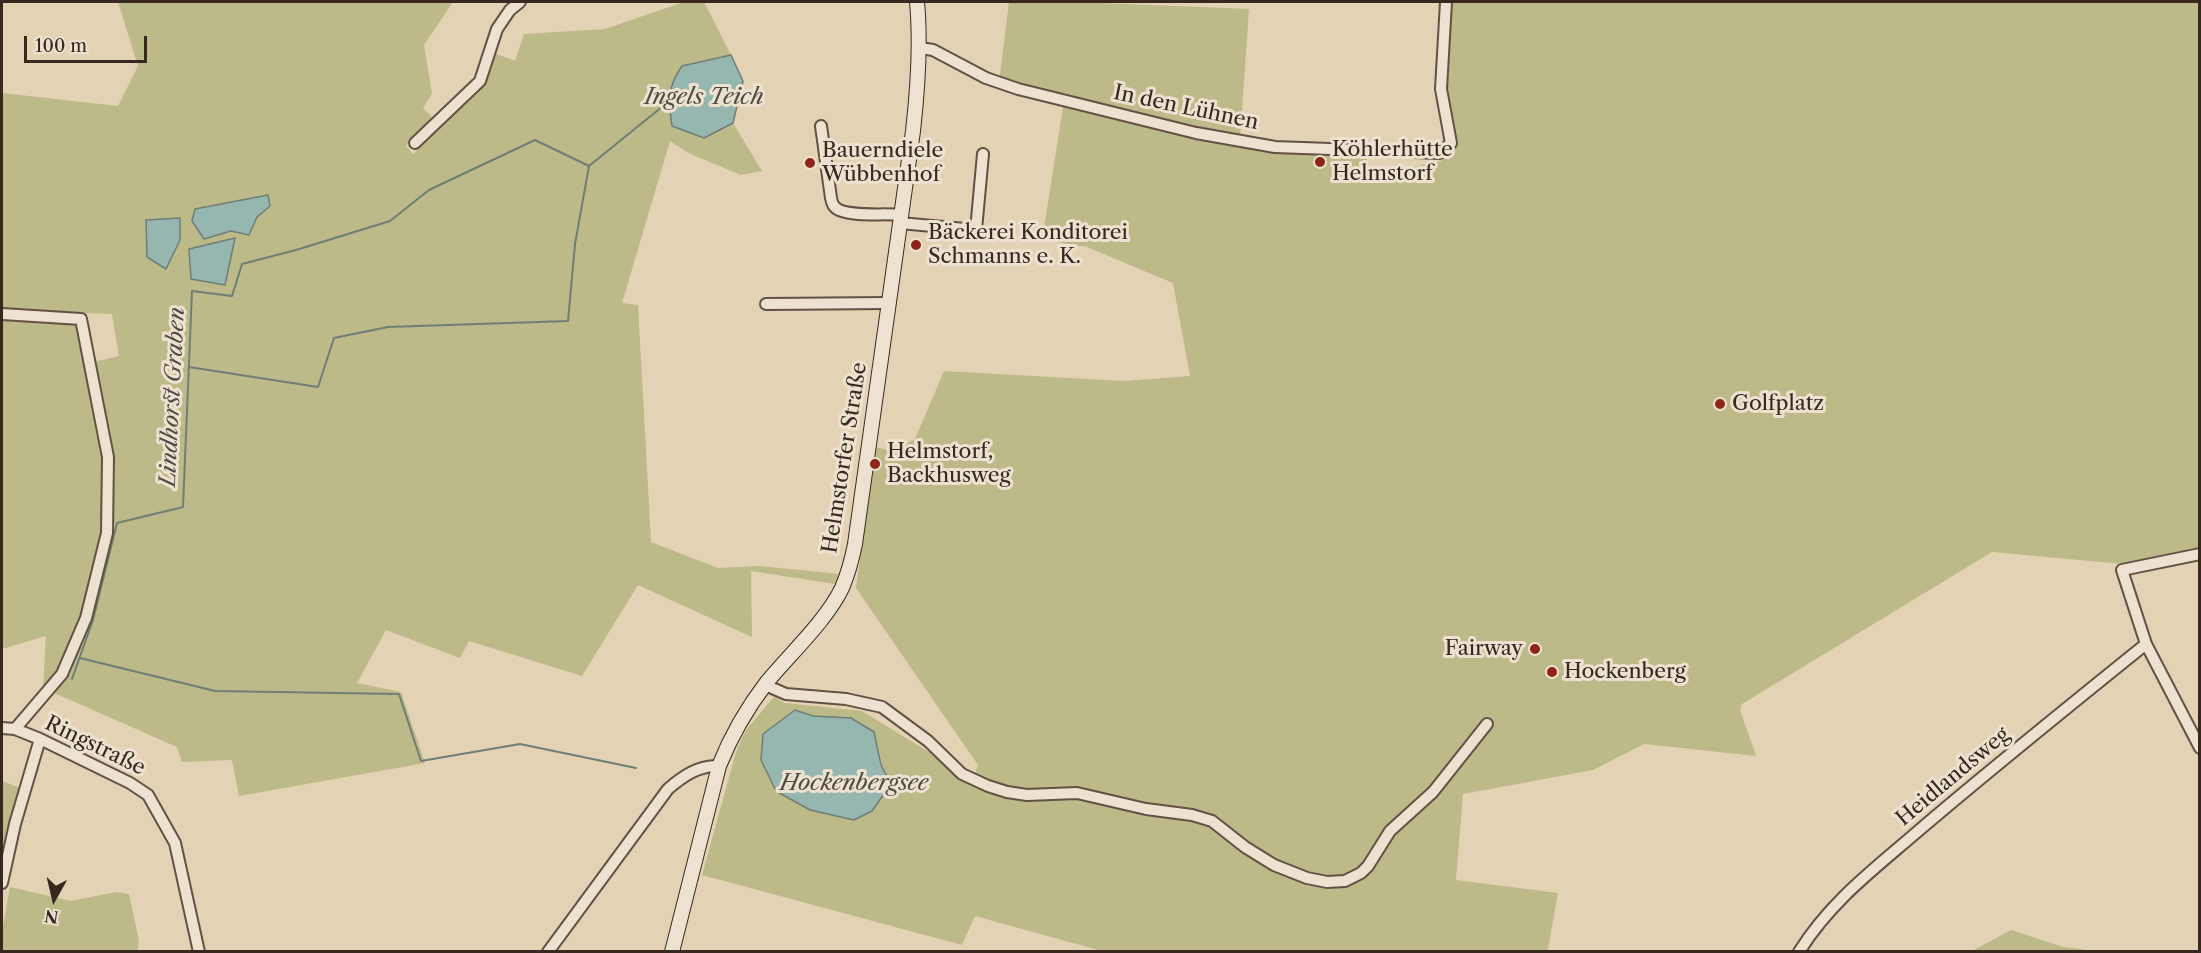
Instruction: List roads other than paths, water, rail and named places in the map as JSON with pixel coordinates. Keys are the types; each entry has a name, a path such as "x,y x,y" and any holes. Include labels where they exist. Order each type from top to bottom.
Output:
{"main road":[{"name":"Helmstorfer Straße","path":"672,951 719,766 741,718 765,685 829,609 841,590 849,569 855,544 913,130 920,48 917,2"}],"street":[{"path":"415,143 480,81 497,29 510,10 520,2"},
{"name":"In den Lühnen","path":"920,48 933,50 987,78 1018,89 1196,133 1275,147 1440,153 1451,143 1441,89 1446,2"},
{"path":"822,126 831,198 838,209 852,212 976,230 983,154"},
{"path":"766,304 889,303"},
{"path":"2,314 81,319 108,457 107,533 86,618 62,674 15,729"},
{"path":"2199,554 2122,570 2146,644 2199,748"},
{"name":"Heidlandsweg","path":"1799,951 1837,902 1974,783 2146,644"},
{"path":"765,685 786,694 846,699 882,707 928,741 962,774 988,786 1027,795 1077,793 1146,809 1192,814 1212,821 1245,847 1274,865 1307,878 1327,882 1345,881 1361,873 1368,866 1389,831 1433,792 1487,724"},
{"name":"Ringstraße","path":"2,728 15,729 40,739 130,783 148,795 175,843 199,951"},
{"path":"2,883 15,824 40,739"},
{"path":"548,951 668,789 684,775 700,769 719,766"}],"water":[{"name":"Ingels Teich","path":"731,55 743,81 733,123 704,138 672,126 671,88 682,66"},
{"path":"268,195 270,206 257,217 249,235 231,231 204,239 192,221 195,209"},
{"path":"180,218 180,240 166,269 147,257 146,220"},
{"path":"235,238 225,285 191,279 189,249"},
{"name":"Hockenbergsee","path":"795,710 813,716 851,718 874,732 881,765 891,784 872,811 854,820 810,810 776,791 761,760 763,734"}],"waterway":[{"name":"Lindhorst Graben","path":"72,679 93,620 117,523 183,507 192,291 232,296 242,264 390,221 429,190 535,140 589,166 668,102"},
{"path":"189,367 318,387 334,338 388,327 568,321 575,244 589,166"},
{"path":"80,658 215,691 399,694 421,761 520,744 636,768"}],"place":[{"name":"Köhlerhütte Helmstorf","path":"1320,162"},
{"name":"Bauerndiele Wübbenhof","path":"810,163"},
{"name":"Bäckerei Konditorei Schmanns e. K.","path":"916,245"},
{"name":"Golfplatz","path":"1720,404"},
{"name":"Helmstorf, Backhusweg","path":"875,464"},
{"name":"Fairway","path":"1535,649"},
{"name":"Hockenberg","path":"1552,672"}]}
